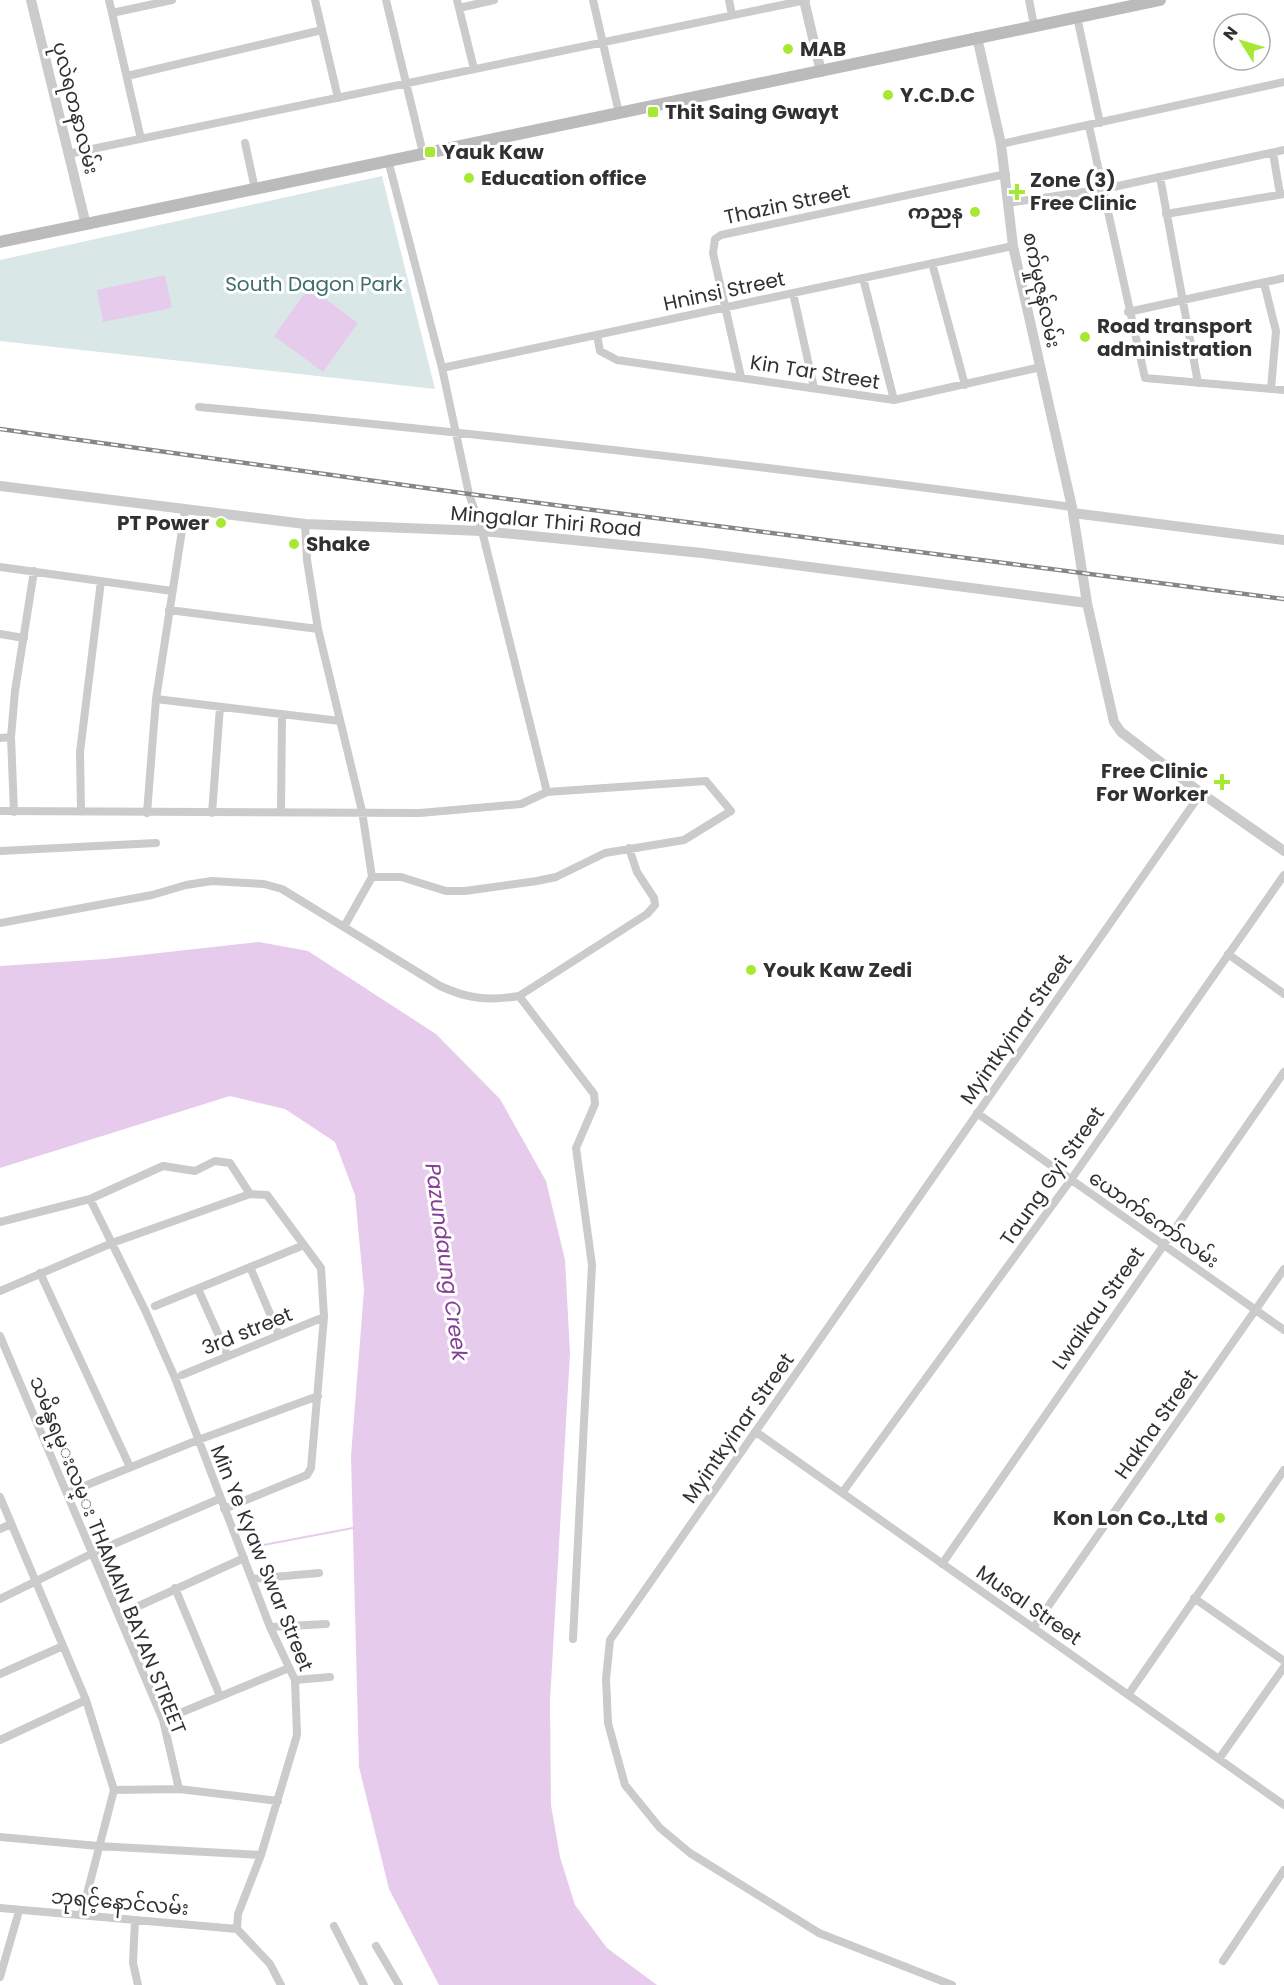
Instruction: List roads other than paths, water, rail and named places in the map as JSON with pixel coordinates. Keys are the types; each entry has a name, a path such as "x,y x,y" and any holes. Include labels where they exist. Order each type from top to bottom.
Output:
{"main road":[{"path":"0,242 1160,0"}],"street":[{"name":"ပုလဲရတနာလမ်း","path":"31,0 86,225"},
{"path":"109,0 141,139"},
{"path":"112,13 172,0"},
{"path":"315,0 338,98"},
{"path":"386,0 423,153"},
{"path":"474,69 458,4 494,0"},
{"path":"593,0 619,113"},
{"path":"729,0 732,15"},
{"path":"68,154 805,0 821,72"},
{"path":"1029,0 1034,25"},
{"path":"1077,17 1100,123"},
{"path":"127,76 322,30"},
{"name":"စက်မှုဇုန်လမ်း","path":"976,38 1006,174 1007,203 1013,246 1073,510 1087,603 1114,722 1121,732 1201,794 1284,851"},
{"path":"1000,144 1284,82"},
{"path":"1089,126 1144,378 1284,390"},
{"path":"244,143 255,189"},
{"path":"1007,203 1104,189 1284,150"},
{"path":"1166,214 1282,194 1273,153"},
{"path":"388,160 442,368 469,494 482,531 547,792"},
{"name":"Thazin Street","path":"741,377 713,253 715,239 721,235 1006,174"},
{"path":"1160,177 1198,382"},
{"name":"Hninsi Street","path":"442,368 1013,246"},
{"path":"932,263 965,385"},
{"path":"863,278 894,400"},
{"path":"1128,312 1284,278"},
{"path":"1264,283 1276,331 1271,389"},
{"path":"793,293 814,388"},
{"name":"Kin Tar Street","path":"597,335 600,351 617,360 894,400 1041,367"},
{"path":"199,407 457,431 757,465 1284,540"},
{"name":"Mingalar Thiri Road","path":"0,486 185,511 305,524 482,531 702,553 1087,603"},
{"path":"147,813 156,699 185,511"},
{"path":"305,524 318,630 362,811 372,877 345,925"},
{"path":"0,567 172,591"},
{"path":"14,812 11,737 15,691 34,571"},
{"path":"81,812 80,752 101,581"},
{"path":"169,610 318,630"},
{"path":"0,634 24,638"},
{"path":"156,699 340,721"},
{"path":"212,813 220,707"},
{"path":"281,812 282,714"},
{"path":"0,738 11,737"},
{"path":"0,811 420,813 521,804 547,792 706,781 731,811 684,840 605,853 556,876 465,891 446,891 401,877 372,877"},
{"name":"Myintkyinar Street","path":"952,1985 819,1933 683,1847 660,1828 625,1785 608,1723 606,1679 609,1640 1201,794"},
{"path":"0,851 156,843"},
{"path":"0,923 152,896 186,885 212,881 264,884 282,889 345,925 440,986 461,996 480,1000 519,996 647,914 655,905 654,897 637,872 629,848"},
{"name":"Taung Gyi Street","path":"842,1493 1070,1181 1284,875"},
{"path":"1228,954 1284,994"},
{"path":"519,996 594,1094 595,1104 576,1148 592,1265 573,1639"},
{"name":"Lwaikau Street","path":"942,1564 1162,1244 1284,1072"},
{"name":"ယောက်ကော်လမ်း","path":"977,1113 1070,1181 1284,1330"},
{"path":"0,1222 90,1199 164,1166 195,1171 215,1161 233,1165 250,1194"},
{"path":"0,1291 112,1243 250,1194 267,1196 321,1268 324,1317 309,1472 224,1509"},
{"name":"Min Ye Kyaw Swar Street","path":"90,1199 145,1310 270,1627 295,1680 297,1735 261,1855 238,1914 237,1929"},
{"path":"155,1306 304,1245"},
{"path":"250,1268 279,1335"},
{"name":"Hakha Street","path":"1033,1628 1284,1269"},
{"path":"40,1273 130,1467"},
{"path":"198,1289 228,1356"},
{"name":"3rd street","path":"182,1375 324,1317"},
{"name":"သမိန္ဗရမ္းလမ္း THAMAIN BAYAN STREET","path":"0,1336 163,1720 180,1789"},
{"path":"67,1492 318,1396"},
{"name":"Musal Street","path":"756,1432 1284,1805"},
{"path":"1128,1695 1284,1470"},
{"path":"0,1497 86,1701 114,1790 82,1914"},
{"path":"0,1599 93,1553 219,1499"},
{"path":"0,1529 11,1524"},
{"path":"118,1615 243,1558"},
{"path":"252,1579 319,1573"},
{"path":"175,1588 219,1696"},
{"path":"1194,1598 1284,1661"},
{"path":"270,1627 326,1624"},
{"path":"0,1674 63,1646"},
{"path":"1219,1759 1284,1667"},
{"path":"163,1720 289,1668"},
{"path":"295,1680 330,1677"},
{"path":"0,1740 86,1701"},
{"path":"114,1790 180,1789 278,1801"},
{"path":"0,1837 98,1846 261,1855"},
{"path":"1222,1961 1284,1870"},
{"name":"ဘုရင့်နောင်လမ်း","path":"0,1908 237,1929"},
{"path":"0,1977 19,1911"},
{"path":"135,1920 133,1963 138,1985"},
{"path":"334,1926 364,1985"},
{"path":"237,1929 270,1964 281,1985"},
{"path":"376,1946 399,1985"}],"water":[{"path":"165,275 172,308 103,322 97,290"},
{"path":"309,287 358,323 323,372 274,336"},
{"name":"Pazundaung Creek","path":"259,942 308,951 436,1034 500,1099 546,1181 565,1260 570,1353 550,1701 551,1805 560,1857 575,1905 607,1948 657,1985 439,1985 389,1889 359,1767 351,1456 364,1290 355,1195 335,1142 285,1109 230,1096 0,1168 0,966 105,959"}],"waterway":[{"path":"258,1546 353,1528"}],"railway":[{"path":"0,429 469,494 1284,599"}],"place":[{"name":"MAB","path":"788,49"},
{"name":"Y.C.D.C","path":"888,95"},
{"name":"Thit Saing Gwayt","path":"653,112"},
{"name":"Yauk Kaw","path":"430,152"},
{"name":"Education office","path":"469,178"},
{"name":"Zone (3) Free Clinic","path":"1017,192"},
{"name":"ကညန","path":"975,212"},
{"name":"Road transport administration","path":"1085,337"},
{"name":"PT Power","path":"221,523"},
{"name":"Shake","path":"294,544"},
{"name":"Free Clinic For Worker","path":"1222,782"},
{"name":"Youk Kaw Zedi","path":"751,970"},
{"name":"Kon Lon Co.,Ltd","path":"1220,1518"}],"park label":[{"name":"South Dagon Park","path":"314,284"}]}
